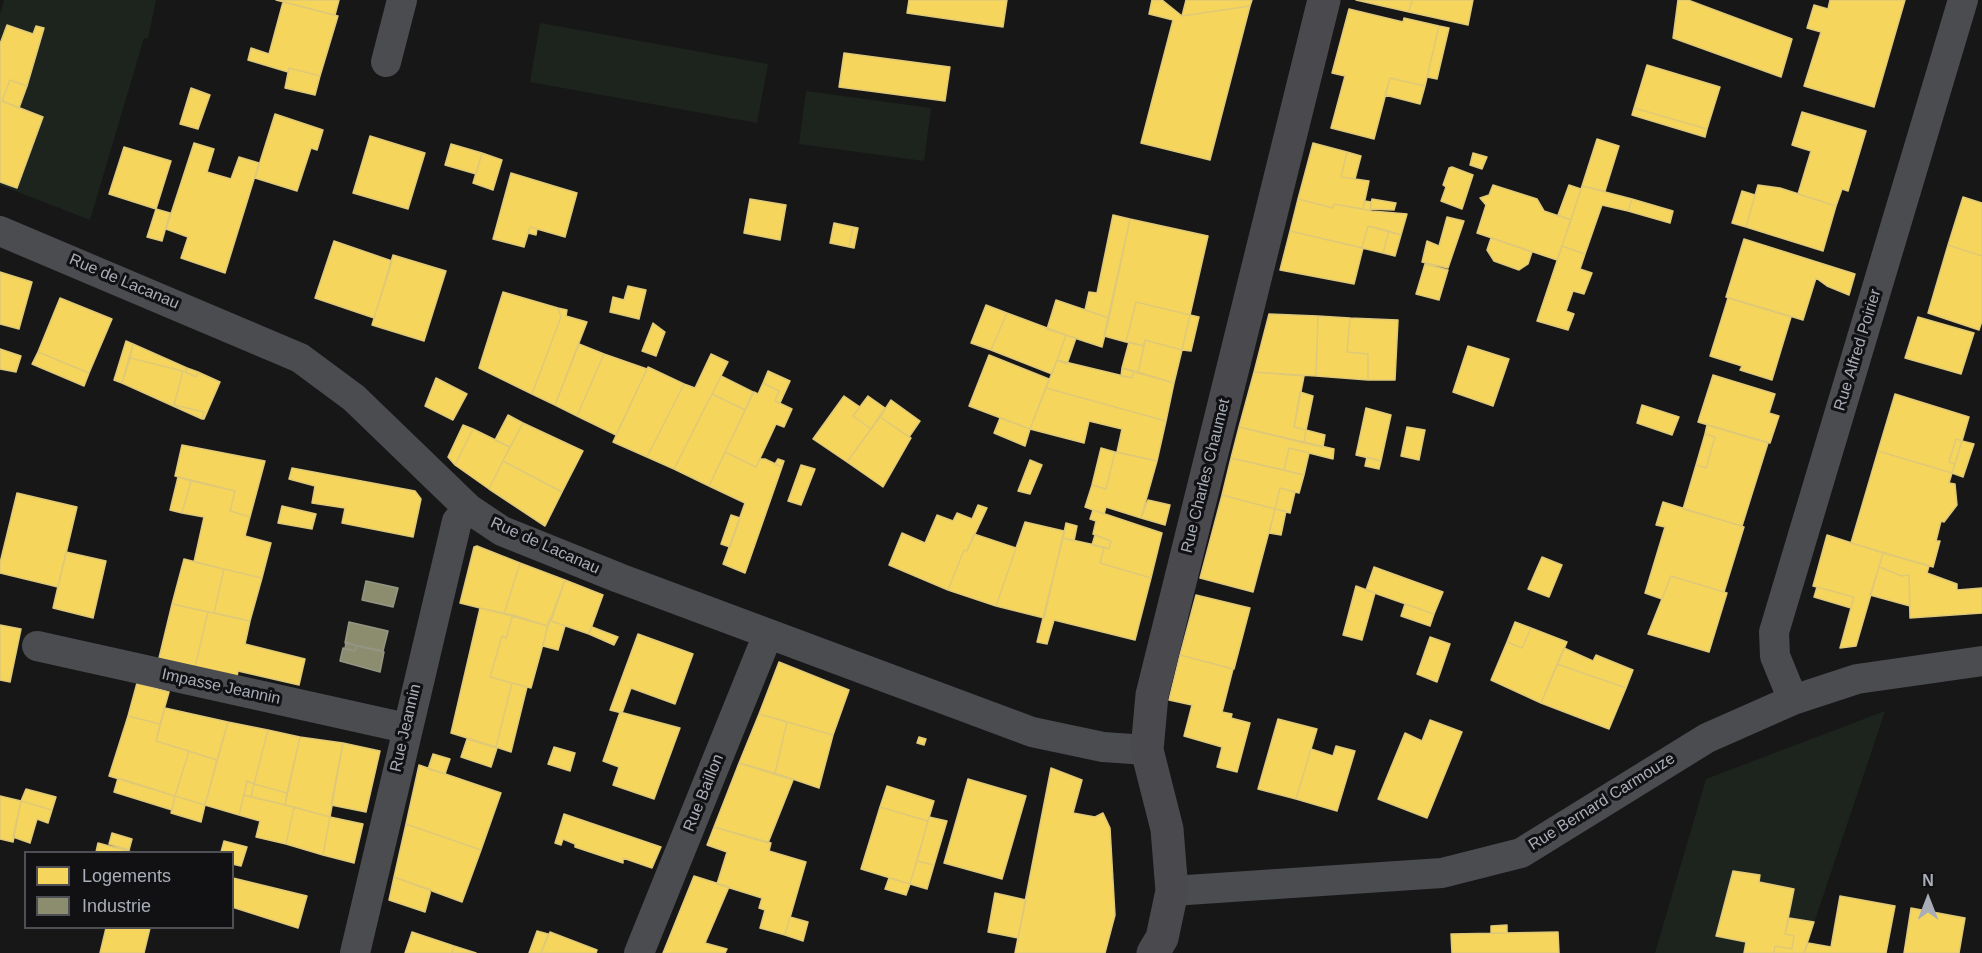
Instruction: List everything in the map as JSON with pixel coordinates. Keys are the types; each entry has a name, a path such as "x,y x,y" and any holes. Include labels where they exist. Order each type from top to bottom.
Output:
{"street":[{"path":"386,62 402,0"},
{"name":"Rue Charles Chaumet","path":"1153,953 1162,938 1172,891 1167,829 1147,750 1152,695 1324,0"},
{"name":"Rue Alfred Poirier","path":"1792,700 1775,656 1774,632 1963,0"},
{"name":"Rue de Lacanau","path":"0,231 300,358 354,398 470,509 502,531 619,578 1032,732 1103,747 1147,750"},
{"name":"Rue Jeannin","path":"354,953 457,521 470,509"},
{"name":"Rue Baillon","path":"639,953 768,634"},
{"name":"Impasse Jeannin","path":"37,646 406,728"},
{"name":"Rue Bernard Carmouze","path":"1172,891 1442,873 1521,853 1707,738 1792,700 1857,679 1982,661"}],"shaded area":[{"path":"4,0 156,0 148,39 144,38 90,220 0,185 0,15"},
{"path":"540,23 768,64 757,123 530,82"},
{"path":"806,91 931,108 924,161 799,144"},
{"path":"1885,711 1804,953 1655,953 1706,779"}],"building: Logements":[{"path":"276,0 339,0 335,15"},
{"path":"909,0 1007,0 1003,27 907,13"},
{"path":"1152,0 1162,0 1182,16 1250,6 1210,160 1141,143 1173,20 1149,14"},
{"path":"1186,0 1252,0 1250,6 1182,16"},
{"path":"1356,0 1412,0 1409,12"},
{"path":"1412,0 1473,0 1468,25 1409,12"},
{"path":"1678,0 1688,0 1792,39 1781,77 1673,38"},
{"path":"1830,0 1905,0 1874,107 1804,86 1821,32 1807,28 1814,5 1828,9"},
{"path":"283,2 338,16 320,76 289,68 288,72 248,60 251,48 269,54"},
{"path":"1349,9 1403,22 1404,18 1439,26 1425,86 1390,78 1374,139 1331,128 1345,76 1332,73"},
{"path":"7,25 33,34 36,26 44,28 27,86 10,80 2,101 43,117 17,188 0,182 0,44"},
{"path":"1439,26 1449,28 1437,79 1427,77"},
{"path":"844,53 950,67 945,101 839,87"},
{"path":"1647,65 1720,87 1707,129 1634,108"},
{"path":"289,68 320,76 315,95 285,88"},
{"path":"1390,78 1425,86 1420,104 1385,95"},
{"path":"10,80 27,86 19,108 2,101"},
{"path":"191,88 210,95 198,129 180,124"},
{"path":"1634,108 1707,129 1705,137 1632,115"},
{"path":"1802,112 1866,131 1848,191 1842,189 1836,206 1798,194 1811,151 1792,145"},
{"path":"275,114 323,130 317,150 311,148 297,191 255,178"},
{"path":"370,136 425,153 408,209 353,193"},
{"path":"1597,139 1619,146 1605,191 1582,186"},
{"path":"194,143 214,149 207,172 231,179 239,157 259,163 225,273 181,258 188,237 166,229"},
{"path":"1313,143 1347,152 1341,177 1369,181 1363,209 1334,204 1333,208 1298,199"},
{"path":"451,144 482,153 476,174 445,165"},
{"path":"124,147 171,161 156,209 109,194"},
{"path":"1347,152 1361,156 1355,179 1341,177"},
{"path":"482,153 502,160 493,190 473,183"},
{"path":"1473,153 1487,157 1482,169 1470,165"},
{"path":"1449,168 1473,175 1462,209 1441,201 1446,187 1443,185"},
{"path":"511,173 577,193 565,237 530,227 524,247 493,239"},
{"path":"1493,185 1537,199 1544,211 1571,220 1557,260 1477,233 1486,205 1480,198 1489,195"},
{"path":"1569,185 1581,189 1571,220 1558,215"},
{"path":"1758,185 1780,188 1836,206 1823,251 1746,227"},
{"path":"1582,186 1632,199 1628,211 1602,205 1585,254 1562,246"},
{"path":"1742,191 1755,195 1746,227 1732,223"},
{"path":"1963,197 1982,203 1982,256 1948,245"},
{"path":"750,199 786,205 780,240 744,233"},
{"path":"1298,199 1333,208 1334,204 1407,214 1401,235 1368,226 1362,248 1290,231"},
{"path":"1372,199 1396,203 1394,210 1370,209"},
{"path":"1632,199 1673,211 1670,223 1628,211"},
{"path":"1365,201 1371,202 1370,211 1363,209"},
{"path":"156,209 170,213 162,241 147,237"},
{"path":"1113,215 1130,219 1109,318 1085,310 1089,292 1097,293"},
{"path":"1447,217 1464,221 1448,268 1422,262 1427,241 1439,246"},
{"path":"1130,219 1208,236 1190,315 1136,302 1126,342 1104,336"},
{"path":"834,223 853,227 849,247 830,243"},
{"path":"1368,226 1389,231 1383,253 1362,248"},
{"path":"530,227 537,229 536,235 528,233"},
{"path":"853,227 858,228 854,248 849,247"},
{"path":"1290,231 1363,248 1354,284 1280,270"},
{"path":"1389,231 1401,235 1395,256 1383,253"},
{"path":"1491,238 1532,252 1528,264 1519,270 1494,261 1487,250"},
{"path":"1744,239 1855,274 1849,295 1827,286 1816,278 1803,320 1726,297"},
{"path":"334,241 392,261 374,318 315,298"},
{"path":"1948,245 1982,256 1982,321 1979,330 1928,313"},
{"path":"1562,246 1585,254 1580,269 1592,273 1584,294 1573,291 1566,311 1574,314 1568,330 1537,321"},
{"path":"393,255 446,271 424,341 372,325"},
{"path":"1425,264 1448,270 1439,300 1416,294"},
{"path":"0,272 32,282 19,329 0,324"},
{"path":"628,286 646,290 639,319 610,312 613,297 624,300"},
{"path":"503,292 558,308 561,317 532,394 479,368"},
{"path":"60,298 112,319 89,373 38,352"},
{"path":"1728,298 1791,317 1772,380 1740,370 1742,366 1710,356"},
{"path":"1056,300 1109,318 1102,347 1047,329"},
{"path":"1136,302 1190,315 1182,350 1145,340 1144,346 1126,342"},
{"path":"986,305 1007,313 991,350 971,343"},
{"path":"558,308 567,310 566,316 587,322 555,405 532,394 561,317"},
{"path":"1007,313 1066,335 1052,374 991,350"},
{"path":"1269,314 1318,316 1316,376 1254,372"},
{"path":"1190,315 1199,317 1191,351 1182,350"},
{"path":"1318,316 1350,318 1347,352 1368,354 1368,380 1316,376"},
{"path":"1918,317 1974,333 1961,374 1905,358"},
{"path":"1350,318 1398,320 1395,380 1368,380 1368,354 1347,352"},
{"path":"653,323 665,332 656,356 642,351"},
{"path":"1066,335 1076,338 1067,364 1057,360"},
{"path":"1145,340 1182,350 1174,383 1138,373"},
{"path":"126,341 133,344 122,383 114,380"},
{"path":"1129,342 1144,346 1138,373 1122,368"},
{"path":"133,344 187,368 185,372 196,377 198,372 220,382 204,419 202,419 204,412 174,405 183,371 130,358"},
{"path":"579,344 604,354 577,416 555,405"},
{"path":"1468,346 1509,359 1493,406 1453,392"},
{"path":"0,349 21,356 16,372 0,369"},
{"path":"38,352 89,373 84,386 32,364"},
{"path":"604,354 647,369 616,435 577,416"},
{"path":"711,354 728,362 674,469 647,457 684,384 695,388"},
{"path":"989,355 1049,379 1030,429 969,406"},
{"path":"130,358 183,371 174,405 204,412 202,419 122,383"},
{"path":"1057,360 1132,378 1134,371 1174,383 1166,421 1046,388"},
{"path":"648,367 684,384 647,457 613,442"},
{"path":"187,368 198,372 196,377 185,372"},
{"path":"1122,368 1134,371 1132,378 1121,376"},
{"path":"768,371 790,381 780,403 775,401 779,391 763,383"},
{"path":"1254,372 1304,376 1294,427 1306,430 1304,443 1239,427"},
{"path":"1713,375 1775,394 1769,413 1779,416 1770,443 1698,422"},
{"path":"721,376 753,392 745,410 712,394"},
{"path":"436,378 467,394 453,420 425,406"},
{"path":"763,383 779,391 775,401 792,409 784,427 776,424 756,467 725,452 754,392 758,394"},
{"path":"1046,388 1166,421 1157,461 1117,452 1122,429 1089,421 1084,443 1030,429"},
{"path":"1300,392 1313,396 1306,430 1294,427"},
{"path":"712,394 745,410 709,486 674,469"},
{"path":"1895,394 1969,417 1962,441 1956,439 1949,462 1955,464 1952,473 1878,451"},
{"path":"844,396 860,407 853,416 871,429 847,462 813,439"},
{"path":"868,396 885,408 871,429 853,416"},
{"path":"891,400 920,421 909,437 880,417"},
{"path":"1642,405 1679,417 1672,435 1637,423"},
{"path":"1366,408 1391,415 1381,461 1356,455"},
{"path":"508,415 523,423 510,447 495,440"},
{"path":"880,417 911,438 883,487 847,462"},
{"path":"1000,418 1030,429 1025,446 994,433"},
{"path":"523,423 583,451 562,492 503,461"},
{"path":"463,425 473,429 455,465 448,457"},
{"path":"1707,425 1768,443 1742,526 1683,509 1696,465 1706,468 1715,437 1705,434"},
{"path":"1239,427 1334,449 1333,459 1289,448 1284,470 1231,458"},
{"path":"1407,427 1425,430 1419,460 1401,456"},
{"path":"473,429 510,447 489,489 455,465"},
{"path":"1306,430 1325,435 1323,447 1304,443"},
{"path":"1705,434 1715,437 1706,468 1696,465"},
{"path":"1956,439 1962,441 1955,464 1949,462"},
{"path":"1962,441 1974,444 1963,477 1952,473"},
{"path":"182,445 265,461 250,517 230,511 235,491 175,476"},
{"path":"1101,448 1115,452 1106,489 1092,485"},
{"path":"1289,448 1309,453 1304,475 1284,470"},
{"path":"1878,451 1952,473 1949,483 1955,484 1957,505 1944,522 1941,521 1936,541 1940,541 1933,567 1851,543"},
{"path":"725,452 756,467 760,459 765,459 782,467 745,573 723,564 745,503 709,486"},
{"path":"1115,452 1157,461 1141,518 1106,507 1104,514 1085,507 1092,485 1106,489"},
{"path":"1367,457 1381,461 1379,469 1365,466"},
{"path":"1231,458 1304,475 1299,493 1280,488 1275,509 1222,495"},
{"path":"778,459 784,461 782,467 775,464"},
{"path":"1030,460 1042,465 1030,494 1018,491"},
{"path":"503,461 562,492 545,526 489,489"},
{"path":"801,465 815,469 801,505 788,501"},
{"path":"292,468 415,491 421,499 413,537 342,523 345,508 312,503 315,486 289,479"},
{"path":"178,477 191,481 182,513 170,510"},
{"path":"191,481 235,491 230,511 250,517 245,536 271,543 262,578 194,562 204,517 182,513"},
{"path":"1280,488 1295,492 1290,513 1275,509"},
{"path":"17,493 77,507 58,587 0,573 0,563"},
{"path":"1222,495 1275,509 1253,592 1200,578"},
{"path":"1148,500 1170,505 1165,525 1141,518"},
{"path":"1663,502 1744,527 1724,592 1671,576 1662,599 1645,593 1665,527 1656,525"},
{"path":"978,505 987,508 967,551 964,550 948,590 889,565 902,533 925,543 937,515 953,521 957,513 972,519"},
{"path":"282,506 316,514 312,529 278,523"},
{"path":"1275,509 1286,511 1281,535 1269,533"},
{"path":"1093,510 1162,533 1151,578 1100,563 1104,547 1109,549 1111,541 1093,534 1096,521 1090,519"},
{"path":"731,515 740,518 730,547 721,544"},
{"path":"1025,522 1064,531 1044,618 996,606"},
{"path":"1066,523 1077,526 1074,541 1063,538"},
{"path":"974,534 1016,548 996,606 948,590 964,550 967,551"},
{"path":"1095,535 1111,541 1109,549 1092,545"},
{"path":"1827,535 1883,553 1856,646 1840,648 1854,597 1813,586"},
{"path":"1063,538 1104,547 1100,563 1151,578 1135,640 1054,620 1047,644 1037,642"},
{"path":"477,546 520,563 504,614 460,603 474,547"},
{"path":"66,552 106,561 93,618 53,608"},
{"path":"1883,553 1929,566 1927,573 1957,584 1957,590 1982,588 1982,613 1910,618 1909,575 1902,576 1879,567"},
{"path":"1542,557 1562,565 1549,597 1528,589"},
{"path":"184,559 224,569 214,613 172,604"},
{"path":"520,563 565,580 548,626 504,614"},
{"path":"1374,567 1443,592 1434,614 1366,590"},
{"path":"1879,567 1902,576 1909,575 1910,606 1870,595"},
{"path":"224,569 262,578 250,621 214,613"},
{"path":"1671,576 1727,593 1709,652 1648,634"},
{"path":"565,580 603,595 589,634 551,621"},
{"path":"1356,586 1375,593 1362,640 1343,635"},
{"path":"1817,587 1854,597 1851,608 1814,597"},
{"path":"1196,595 1250,608 1234,669 1180,655"},
{"path":"172,604 208,612 195,667 159,658"},
{"path":"1405,604 1434,614 1430,626 1401,616"},
{"path":"480,608 513,615 506,638 502,636 490,677 512,683 496,747 451,733"},
{"path":"208,612 250,621 245,644 305,659 299,685 238,671 237,677 195,667"},
{"path":"513,615 548,626 531,688 490,677 502,636 506,638"},
{"path":"549,620 565,626 558,650 543,646"},
{"path":"1515,622 1531,628 1522,648 1507,642"},
{"path":"0,625 21,629 10,682 0,680"},
{"path":"592,627 618,637 614,645 589,634"},
{"path":"1531,628 1567,642 1541,703 1491,680 1507,642 1522,648"},
{"path":"638,634 693,654 675,704 631,688 622,713 610,710"},
{"path":"1430,637 1450,644 1437,682 1417,674"},
{"path":"1564,648 1593,661 1596,655 1633,670 1626,688 1557,664"},
{"path":"1180,655 1233,669 1222,712 1232,714 1231,718 1250,723 1237,772 1217,767 1222,747 1184,736 1192,705 1169,700"},
{"path":"779,662 849,690 833,735 759,714"},
{"path":"1557,664 1626,688 1609,729 1541,703"},
{"path":"137,683 169,692 160,724 128,716"},
{"path":"512,683 527,687 511,752 496,747"},
{"path":"165,708 228,722 217,760 156,741"},
{"path":"620,712 680,728 654,799 613,785 619,767 603,761"},
{"path":"759,714 787,722 775,773 739,763"},
{"path":"128,716 160,724 156,741 189,751 175,796 109,776"},
{"path":"1278,719 1317,729 1296,799 1258,789"},
{"path":"1430,720 1462,732 1427,818 1378,799 1405,733 1422,741"},
{"path":"228,722 268,730 254,784 247,781 239,815 205,805"},
{"path":"787,722 833,735 819,788 775,773"},
{"path":"268,730 300,737 287,793 254,784"},
{"path":"300,737 343,743 330,817 285,805"},
{"path":"919,737 926,739 924,745 917,743"},
{"path":"467,739 497,748 491,767 461,757"},
{"path":"343,743 380,751 366,812 331,805"},
{"path":"1336,746 1355,751 1337,811 1296,799 1311,749 1333,756"},
{"path":"554,747 575,753 570,771 548,764"},
{"path":"189,751 217,760 205,805 175,796"},
{"path":"433,754 450,759 445,774 428,769"},
{"path":"739,763 793,780 768,843 714,827"},
{"path":"419,765 501,793 481,850 406,824"},
{"path":"1051,768 1082,780 1073,813 1095,817 1103,813 1110,828 1115,915 1105,953 1015,953"},
{"path":"118,778 175,796 172,810 114,792"},
{"path":"968,779 1026,796 1002,879 944,863"},
{"path":"247,781 254,784 251,797 244,795"},
{"path":"254,784 287,793 285,805 251,797"},
{"path":"887,786 934,801 928,821 880,807"},
{"path":"26,789 56,797 52,810 21,801"},
{"path":"244,795 294,807 286,844 256,837 260,821 239,815"},
{"path":"0,796 21,801 13,842 0,839"},
{"path":"175,796 205,805 201,822 171,813"},
{"path":"21,801 52,810 48,823 37,819 30,843 13,837"},
{"path":"294,807 330,817 323,855 286,844"},
{"path":"880,807 928,821 910,884 861,869"},
{"path":"564,814 661,847 652,868 623,858 623,863 575,847 575,844 563,839 561,845 555,843"},
{"path":"330,817 363,824 354,863 323,855"},
{"path":"929,817 947,821 934,865 917,861"},
{"path":"406,824 481,850 462,902 394,877"},
{"path":"714,827 771,843 769,851 806,862 785,935 760,928 765,910 759,908 762,898 717,884 727,852 707,845"},
{"path":"112,833 132,839 129,850 109,844"},
{"path":"224,841 247,847 241,866 234,864 234,851 221,851"},
{"path":"98,843 128,851 96,851"},
{"path":"917,861 934,865 927,889 910,884"},
{"path":"1733,871 1760,875 1759,882 1794,889 1785,934 1794,936 1792,949 1775,946 1774,953 1744,953 1746,942 1716,936"},
{"path":"694,876 729,887 705,943 727,949 725,953 663,953"},
{"path":"394,877 431,890 425,912 389,900"},
{"path":"234,878 307,896 298,928 234,908"},
{"path":"889,878 910,884 906,895 885,889"},
{"path":"995,893 1026,900 1018,938 988,932"},
{"path":"1840,896 1895,906 1886,953 1804,953 1808,943 1831,947"},
{"path":"1911,908 1965,918 1959,953 1904,953"},
{"path":"790,917 808,922 803,941 785,935"},
{"path":"1789,918 1814,922 1804,953 1774,953 1775,946 1792,949 1794,936 1785,934"},
{"path":"1507,925 1507,933 1491,933 1491,926"},
{"path":"106,929 150,929 144,953 100,953"},
{"path":"537,931 548,934 541,953 529,953"},
{"path":"412,932 454,946 452,953 405,953"},
{"path":"550,932 597,950 596,953 541,953"},
{"path":"1558,932 1559,953 1452,953 1451,934"},
{"path":"454,946 476,953 452,953"}],"building: Industrie":[{"path":"366,581 398,588 393,607 362,600"},
{"path":"349,622 388,631 383,651 345,643"},
{"path":"346,642 357,646 355,651 345,649"},
{"path":"357,646 384,652 380,672 340,661 343,648 355,651"}]}
